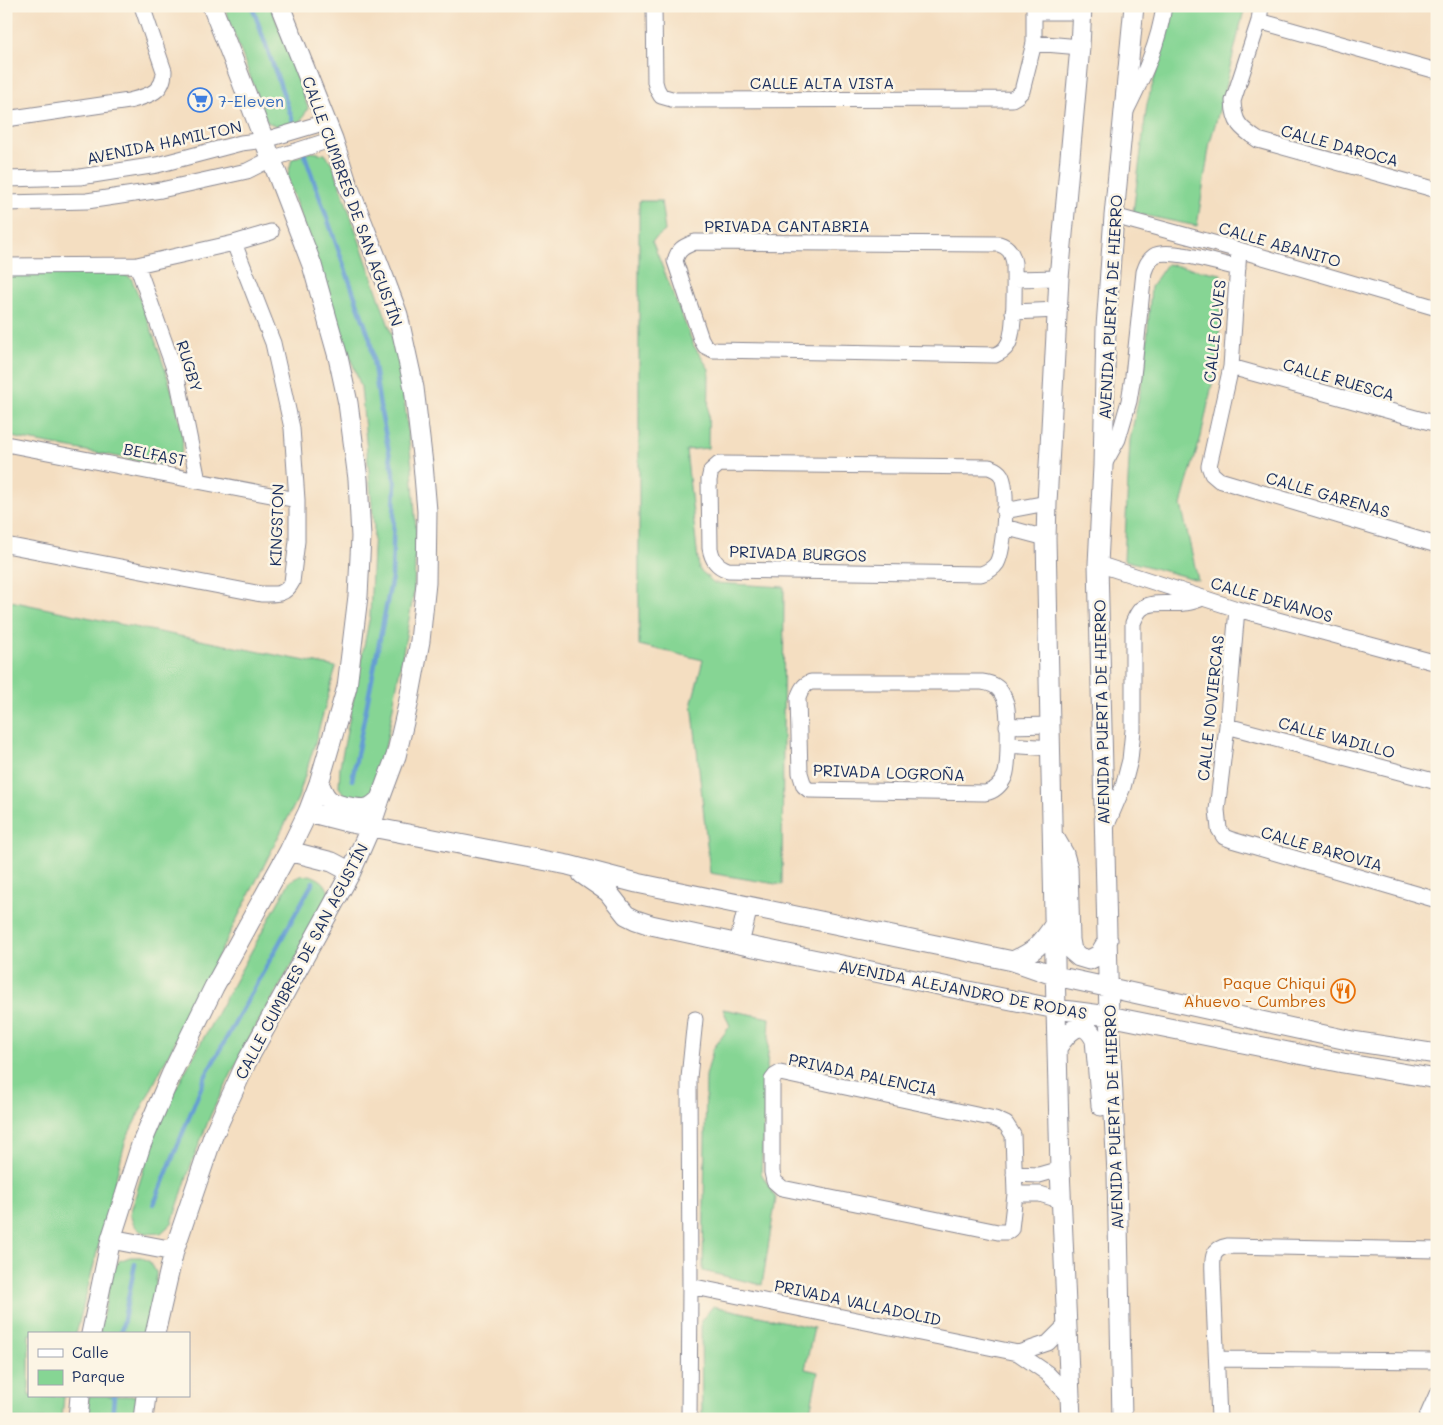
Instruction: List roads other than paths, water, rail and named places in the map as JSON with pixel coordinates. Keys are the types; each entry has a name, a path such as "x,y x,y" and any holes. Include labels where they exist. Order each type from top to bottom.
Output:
{"street":[{"path":"6,118 129,101 155,92 164,79 164,71 142,6"},
{"path":"91,1332 111,1239 141,1145 170,1075 214,987 289,851 308,812 319,782 347,687 358,596 361,537 358,479 348,403 335,348 312,265 212,6"},
{"name":"CALLE CUMBRES DE SAN AGUSTÍN","path":"155,1332 174,1251 213,1136 246,1063 351,872 396,756 420,641 426,583 427,511 424,464 414,388 398,315 347,183 333,139 280,6"},
{"name":"CALLE ALTA VISTA","path":"654,6 655,82 661,96 675,100 1012,99 1022,91 1034,43 1035,9 1082,9"},
{"name":"AVENIDA PUERTA DE HIERRO","path":"1122,1419 1115,1149 1103,833 1098,564 1103,466 1106,327 1114,216 1134,6"},
{"path":"1124,114 1150,61 1158,39 1164,6"},
{"path":"1071,1419 1060,1169 1046,538 1059,278 1082,9"},
{"path":"1260,14 1437,71"},
{"name":"CALLE DAROCA","path":"1260,14 1233,101 1234,113 1239,126 1258,140 1437,190"},
{"path":"1034,43 1080,47"},
{"name":"AVENIDA HAMILTON","path":"6,179 80,177 157,165 241,142 264,140 326,122"},
{"path":"6,203 87,201 161,190 247,171 271,159 333,139"},
{"name":"CALLE ABANITO","path":"1114,216 1239,250 1437,308"},
{"path":"6,266 137,265 234,243 271,232"},
{"name":"PRIVADA CANTABRIA","path":"695,242 999,244 1010,250 1013,256 1014,279 1011,338 1002,352 995,355 713,350 705,346 701,339 675,261 677,253 684,246 695,242"},
{"name":"KINGSTON","path":"6,545 252,592 278,594 284,592 289,586 292,582 297,541 292,428 273,343 234,243"},
{"name":"CALLE OLVES","path":"1212,474 1209,466 1232,367 1239,250"},
{"path":"1103,466 1118,439 1129,401 1144,272 1147,262 1158,253 1174,253 1238,268"},
{"name":"RUGBY","path":"137,265 177,377 198,480"},
{"path":"1014,279 1059,278"},
{"path":"1013,312 1058,310"},
{"name":"CALLE RUESCA","path":"1232,367 1437,424"},
{"name":"BELFAST","path":"6,444 296,500"},
{"name":"PRIVADA BURGOS","path":"720,464 989,466 996,469 1004,483 1004,511 1004,527 996,564 988,572 981,574 728,570 716,564 711,556 709,480 711,471 720,464"},
{"name":"CALLE GARENAS","path":"1212,474 1219,480 1437,545"},
{"path":"1004,511 1047,503"},
{"path":"1004,527 1046,538"},
{"name":"CALLE DEVANOS","path":"1098,564 1237,609 1437,663"},
{"path":"1103,833 1123,787 1130,760 1133,730 1133,623 1142,609 1148,606 1166,603 1183,604 1203,598"},
{"name":"CALLE NOVIERCAS","path":"1217,810 1228,726 1237,609"},
{"name":"PRIVADA LOGROÑA","path":"811,682 990,683 1001,691 1006,702 1007,726 1006,774 999,786 985,793 809,790 804,786 800,772 798,698 804,685 811,682"},
{"path":"1007,726 1050,726"},
{"name":"CALLE VADILLO","path":"1228,726 1437,782"},
{"path":"1008,745 1051,748"},
{"path":"319,782 324,794 329,800 336,803 367,808 374,805 380,799"},
{"name":"CALLE BAROVIA","path":"1217,810 1219,829 1224,837 1437,900"},
{"name":"AVENIDA ALEJANDRO DE RODAS","path":"308,812 568,865 637,883 1013,961 1056,976 1352,1041 1437,1054"},
{"path":"1053,834 1064,854 1068,868 1072,951 1078,958 1089,960 1099,955 1108,940"},
{"path":"289,851 332,862 351,872"},
{"name":"AVENIDA ALEJANDRO DE RODAS","path":"568,865 591,878 608,892 626,915 636,920 739,944 1056,1009 1109,1016 1343,1063 1437,1079"},
{"path":"620,907 624,892 629,886 637,883"},
{"path":"739,944 748,906"},
{"path":"1013,961 1030,953 1044,941 1054,925"},
{"path":"688,1419 690,1286 689,1078 695,1019"},
{"path":"1057,1048 1071,1030 1079,1027 1091,1033 1095,1040 1102,1115 1115,1149"},
{"name":"PRIVADA PALENCIA","path":"780,1073 1001,1121 1010,1128 1013,1135 1014,1174 1015,1194 1011,1229 1004,1233 782,1188 774,1182 772,1172 773,1078 780,1073"},
{"path":"1014,1174 1040,1175 1060,1169"},
{"path":"1015,1194 1040,1194 1062,1200"},
{"path":"111,1239 174,1251"},
{"path":"1218,1419 1213,1255 1223,1246 1437,1250"},
{"name":"PRIVADA VALLADOLID","path":"690,1286 1018,1354 1047,1374 1070,1397"},
{"path":"1018,1354 1048,1342 1067,1324"},
{"path":"1217,1359 1437,1361"},
{"path":"1426,1419 1437,1394"},
{"path":"78,1419 80,1398"},
{"path":"143,1419 146,1398"}],"waterway":[{"path":"252,6 293,121"},
{"path":"304,153 370,339 380,407 395,482 392,577 352,780"},
{"path":"154,1204 206,1075 313,882"},
{"path":"121,1332 135,1264"},
{"path":"112,1419 114,1398"}],"place":[{"name":"7-Eleven","path":"200,100"},
{"name":"Paque Chiqui Ahuevo - Cumbres","path":"1343,991"}]}
